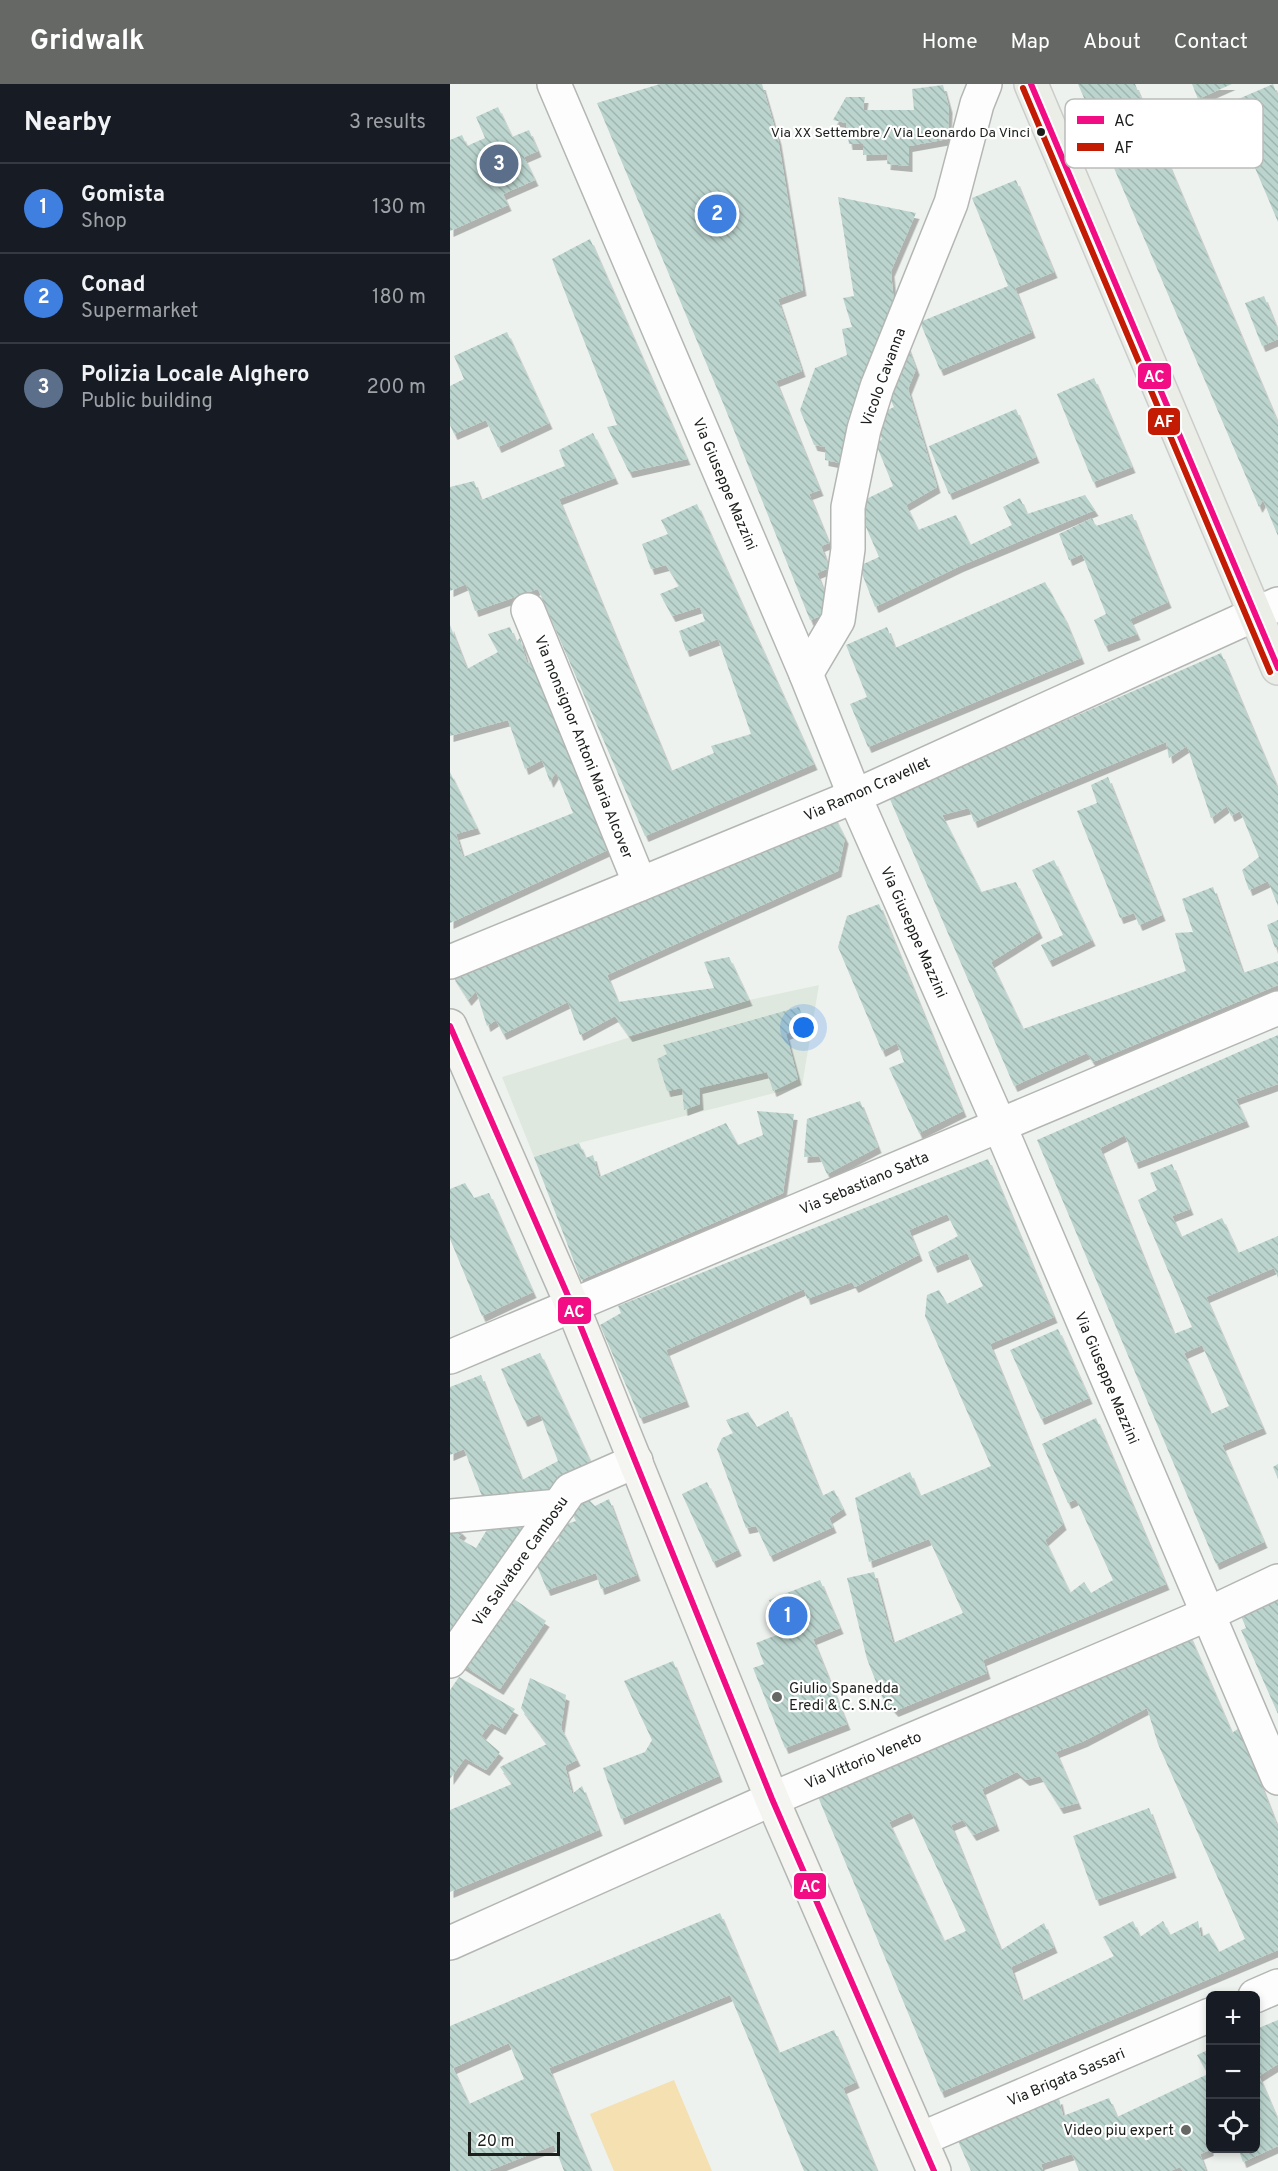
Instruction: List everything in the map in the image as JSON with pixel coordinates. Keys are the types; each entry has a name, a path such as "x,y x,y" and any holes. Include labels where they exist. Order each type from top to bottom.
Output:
{"main road":[{"path":"1031,84 1065,160"},
{"path":"1069,168 1267,609 1278,668"},
{"path":"450,1026 573,1305 772,1799 934,2171"}],"street":[{"name":"Via Giuseppe Mazzini","path":"554,84 806,674 855,796 1278,1778"},
{"name":"Vicolo Cavanna","path":"806,674 838,620 848,549 848,507 864,429 877,387 951,203 977,104 985,84"},
{"name":"Via Ramon Cravellet","path":"450,962 855,796 1267,609"},
{"name":"Via monsignor Antoni Maria Alcover","path":"528,610 640,884"},
{"name":"Via Sebastiano Satta","path":"450,1357 1278,1008"},
{"name":"Via Salvatore Cambosu","path":"450,1661 570,1490 636,1461"},
{"path":"450,1516 559,1506"},
{"name":"Via Vittorio Veneto","path":"450,1943 772,1799 1208,1614 1278,1581"},
{"path":"1260,1993 1278,1986"},
{"name":"Via Brigata Sassari","path":"921,2139 1206,2017"}],"shaded area":[{"path":"819,985 802,1086 579,1143 534,1157 502,1077 749,1000"},
{"path":"674,2080 712,2171 614,2171 590,2114"}],"building":[{"path":"660,84 762,84 778,139 803,290 778,299 802,371 776,381 820,490 809,494 829,543 821,546 829,568 817,573 832,612 810,620 723,403 597,103"},
{"path":"1078,84 1135,84 1141,99 1084,99"},
{"path":"1192,84 1232,84 1198,99"},
{"path":"1273,84 1278,97 1278,222 1255,168 1263,168 1263,99 1238,99"},
{"path":"943,85 949,107 948,139 909,146 909,166 887,164 888,154 863,155 863,144 849,144 846,123 833,120 846,97 865,97 863,110 914,110 912,89"},
{"path":"498,107 512,137 529,130 538,151 524,157 535,180 503,194 508,205 450,231 450,140 462,135 467,146 485,138 476,117"},
{"path":"1114,168 1170,168 1278,423 1278,536 1263,500 1259,507"},
{"path":"1016,180 1054,272 1015,288 1032,332 940,370 920,322 1008,286 972,198"},
{"path":"838,197 916,213 891,271 894,304 845,464 825,460 825,447 814,445 800,410 815,368 847,355 842,329 852,327 843,298 854,296"},
{"path":"590,239 687,459 629,472 607,427 617,425 552,259"},
{"path":"1264,296 1278,331 1278,339 1262,346 1245,303"},
{"path":"507,332 549,423 498,447 486,420 454,434 450,425 450,386 464,379 454,356"},
{"path":"906,342 916,369 908,389 937,487 906,505 918,530 956,515 970,545 1012,525 1003,507 1020,498 1027,514 1085,495 1095,510 960,566 875,607 859,566 879,557 856,504 893,486 876,444 882,439 872,418 894,407 886,390"},
{"path":"1094,378 1132,467 1093,482 1057,394"},
{"path":"1016,409 1036,457 949,494 929,446"},
{"path":"593,433 615,478 559,499 671,771 714,753 711,746 751,734 718,639 686,651 679,631 705,621 700,607 672,616 660,594 679,586 666,565 651,569 642,544 668,534 661,520 697,504 814,764 645,836 538,589 475,611 466,584 450,591 450,487 474,481 481,500 565,466 559,450"},
{"path":"1132,514 1168,602 1130,619 1137,634 1105,646 1094,620 1106,614 1082,554 1069,560 1059,534 1092,518 1096,526"},
{"path":"1045,582 1064,617 1081,658 868,747 850,704 867,697 846,645 887,627 895,648"},
{"path":"450,625 467,669 498,652 488,634 510,627 516,642 520,638 527,663 534,661 570,733 563,739 612,848 450,923 450,772 477,828 456,834 463,857 573,813 556,772 550,782 542,760 525,769 508,720 450,736"},
{"path":"1221,653 1278,789 1278,906 1268,881 1249,890 1242,870 1259,857 1240,811 1231,816 1227,806 1211,818 1187,746 1169,758 1166,742 974,822 969,808 942,815 981,892 1016,882 1039,932 991,962 1023,1029 1186,971 1175,933 1193,932 1182,899 1213,887 1243,973 1278,961 1278,985 1093,1062 1087,1053 1014,1086 889,797"},
{"path":"1108,777 1162,915 1139,925 1134,913 1120,918 1077,811 1097,803 1091,785"},
{"path":"834,816 845,838 838,871 607,975 618,1002 714,988 704,962 729,957 749,1000 629,1036 615,1016 580,1035 568,1002 503,1034 496,1020 487,1026 476,991 468,1000 452,975"},
{"path":"1054,860 1092,940 1049,961 1041,945 1063,935 1032,870"},
{"path":"879,904 963,1111 919,1133 889,1068 904,1062 897,1043 882,1051 838,947 847,916"},
{"path":"1278,920 1278,946 1275,948 1267,925"},
{"path":"799,1007 806,1026 786,1034 798,1079 773,1091 767,1072 699,1088 700,1104 684,1110 682,1088 667,1091 657,1059 667,1054 663,1045"},
{"path":"1278,1035 1278,1084 1236,1099 1246,1121 1135,1163 1125,1135 1100,1148 1174,1334 1192,1327 1138,1200 1157,1190 1150,1173 1172,1164 1190,1209 1172,1216 1181,1237 1222,1218 1238,1253 1278,1236 1278,1278 1274,1268 1206,1297 1263,1428 1222,1445 1264,1542 1216,1564 1037,1140","holes":["1202,1345 1229,1406 1211,1414 1184,1353"]},
{"path":"860,1101 878,1147 827,1174 819,1156 804,1157 807,1119"},
{"path":"757,1111 794,1114 783,1193 581,1280 534,1157 579,1143 586,1158 593,1155 599,1177 726,1123 738,1145 763,1135"},
{"path":"988,1159 1054,1317 990,1344 1063,1524 1045,1540 1070,1593 1084,1582 1091,1593 1113,1580 1076,1499 1068,1503 1042,1444 1096,1418 1166,1584 983,1660 987,1673 895,1711 882,1697 867,1659 847,1578 874,1572 893,1643 963,1613 929,1539 869,1562 855,1498 910,1472 920,1496 991,1466 925,1316 927,1295 939,1290 947,1304 983,1286 967,1253 934,1267 928,1252 958,1236 947,1214 909,1230 919,1255 855,1287 852,1282 807,1299 804,1289 666,1350 686,1401 640,1418 600,1325 621,1313 618,1306"},
{"path":"465,1183 474,1198 489,1193 533,1292 482,1316 450,1239 450,1189"},
{"path":"1058,1329 1089,1398 1041,1419 1010,1350"},
{"path":"540,1353 593,1467 568,1487 486,1507 464,1449 450,1455 450,1387 481,1375 522,1480 558,1461 540,1414 524,1421 501,1369"},
{"path":"788,1411 822,1496 834,1490 843,1509 829,1518 833,1527 770,1556 756,1526 746,1528 717,1449 722,1438 733,1433 726,1420 748,1412 757,1427"},
{"path":"1278,1464 1278,1479 1273,1467"},
{"path":"707,1482 738,1550 713,1562 682,1494"},
{"path":"587,1498 595,1506 609,1499 637,1575 601,1589 596,1573 547,1590 535,1561 547,1553 544,1548 559,1541 556,1527 576,1521 568,1505"},
{"path":"494,1518 535,1521 450,1636 450,1527 456,1525 463,1532 458,1538 476,1548"},
{"path":"820,1580 840,1628 813,1639 847,1724 785,1748 753,1668 764,1664 756,1643 782,1633 769,1600"},
{"path":"508,1595 546,1621 500,1689 461,1664"},
{"path":"1278,1595 1278,1714 1241,1630 1246,1628 1239,1611"},
{"path":"1189,1634 1232,1733 1239,1728 1278,1828 1278,1950 941,2092 816,1792","holes":["1147,1708 1158,1744 1245,1939 1219,1952 1209,1933 1201,1937 1198,1921 1170,1935 1163,1921 1140,1937 1133,1921 1103,1937 1114,1956 1022,2001 1011,1967 1054,1947 1044,1923 1001,1950 951,1825 963,1820 973,1835 996,1825 982,1789 1017,1772 1026,1780 1040,1776 1060,1808 1078,1803 1056,1752 1084,1741","911,1812 966,1931 944,1941 889,1822"]},
{"path":"673,1661 719,1776 621,1819 603,1768 645,1752 652,1740 624,1681"},
{"path":"459,1677 515,1709 502,1729 491,1723 481,1736 500,1752 486,1770 465,1758 450,1779 450,1690"},
{"path":"530,1678 566,1695 561,1728 577,1760 565,1766 572,1794 582,1786 599,1830 450,1892 450,1810 512,1784 500,1767 547,1744 521,1708"},
{"path":"1149,1808 1173,1872 1096,1900 1073,1836"},
{"path":"720,1913 779,2053 834,2030 856,2082 843,2088 877,2171 804,2171 730,1995 549,2068 591,2171 564,2171 554,2145 488,2171 450,2171 450,2026","holes":["509,2043 524,2079 469,2104 453,2068"]},
{"path":"1278,2020 1278,2064 1260,2075 1260,2045 1260,2027"},
{"path":"1206,2051 1206,2071 1197,2055"},
{"path":"1206,2075 1206,2152 1200,2154 1206,2171 1183,2171 1180,2167 1170,2171 1079,2171 1072,2154 1041,2164 1043,2171 971,2171 958,2141 1059,2098 1063,2116 1109,2098 1117,2117"},
{"path":"1260,2078 1278,2120 1278,2146 1243,2162 1240,2153 1260,2153"}],"transit line":[{"name":"AC","path":"1031,84 1065,164"},
{"name":"AF","path":"1023,88 1270,672"},
{"name":"AC","path":"1067,168 1278,668"},
{"name":"AC","path":"450,1026 572,1305 772,1799 934,2171"}],"place":[{"name":"Via XX Settembre / Via Leonardo Da Vinci","path":"1041,132"},
{"name":"Polizia Locale Alghero","path":"499,164"},
{"name":"Conad","path":"717,214"},
{"name":"Gomista","path":"788,1616"},
{"name":"Giulio Spanedda Eredi & C. S.N.C.","path":"777,1697"},
{"name":"Video piu expert","path":"1186,2130"}]}
